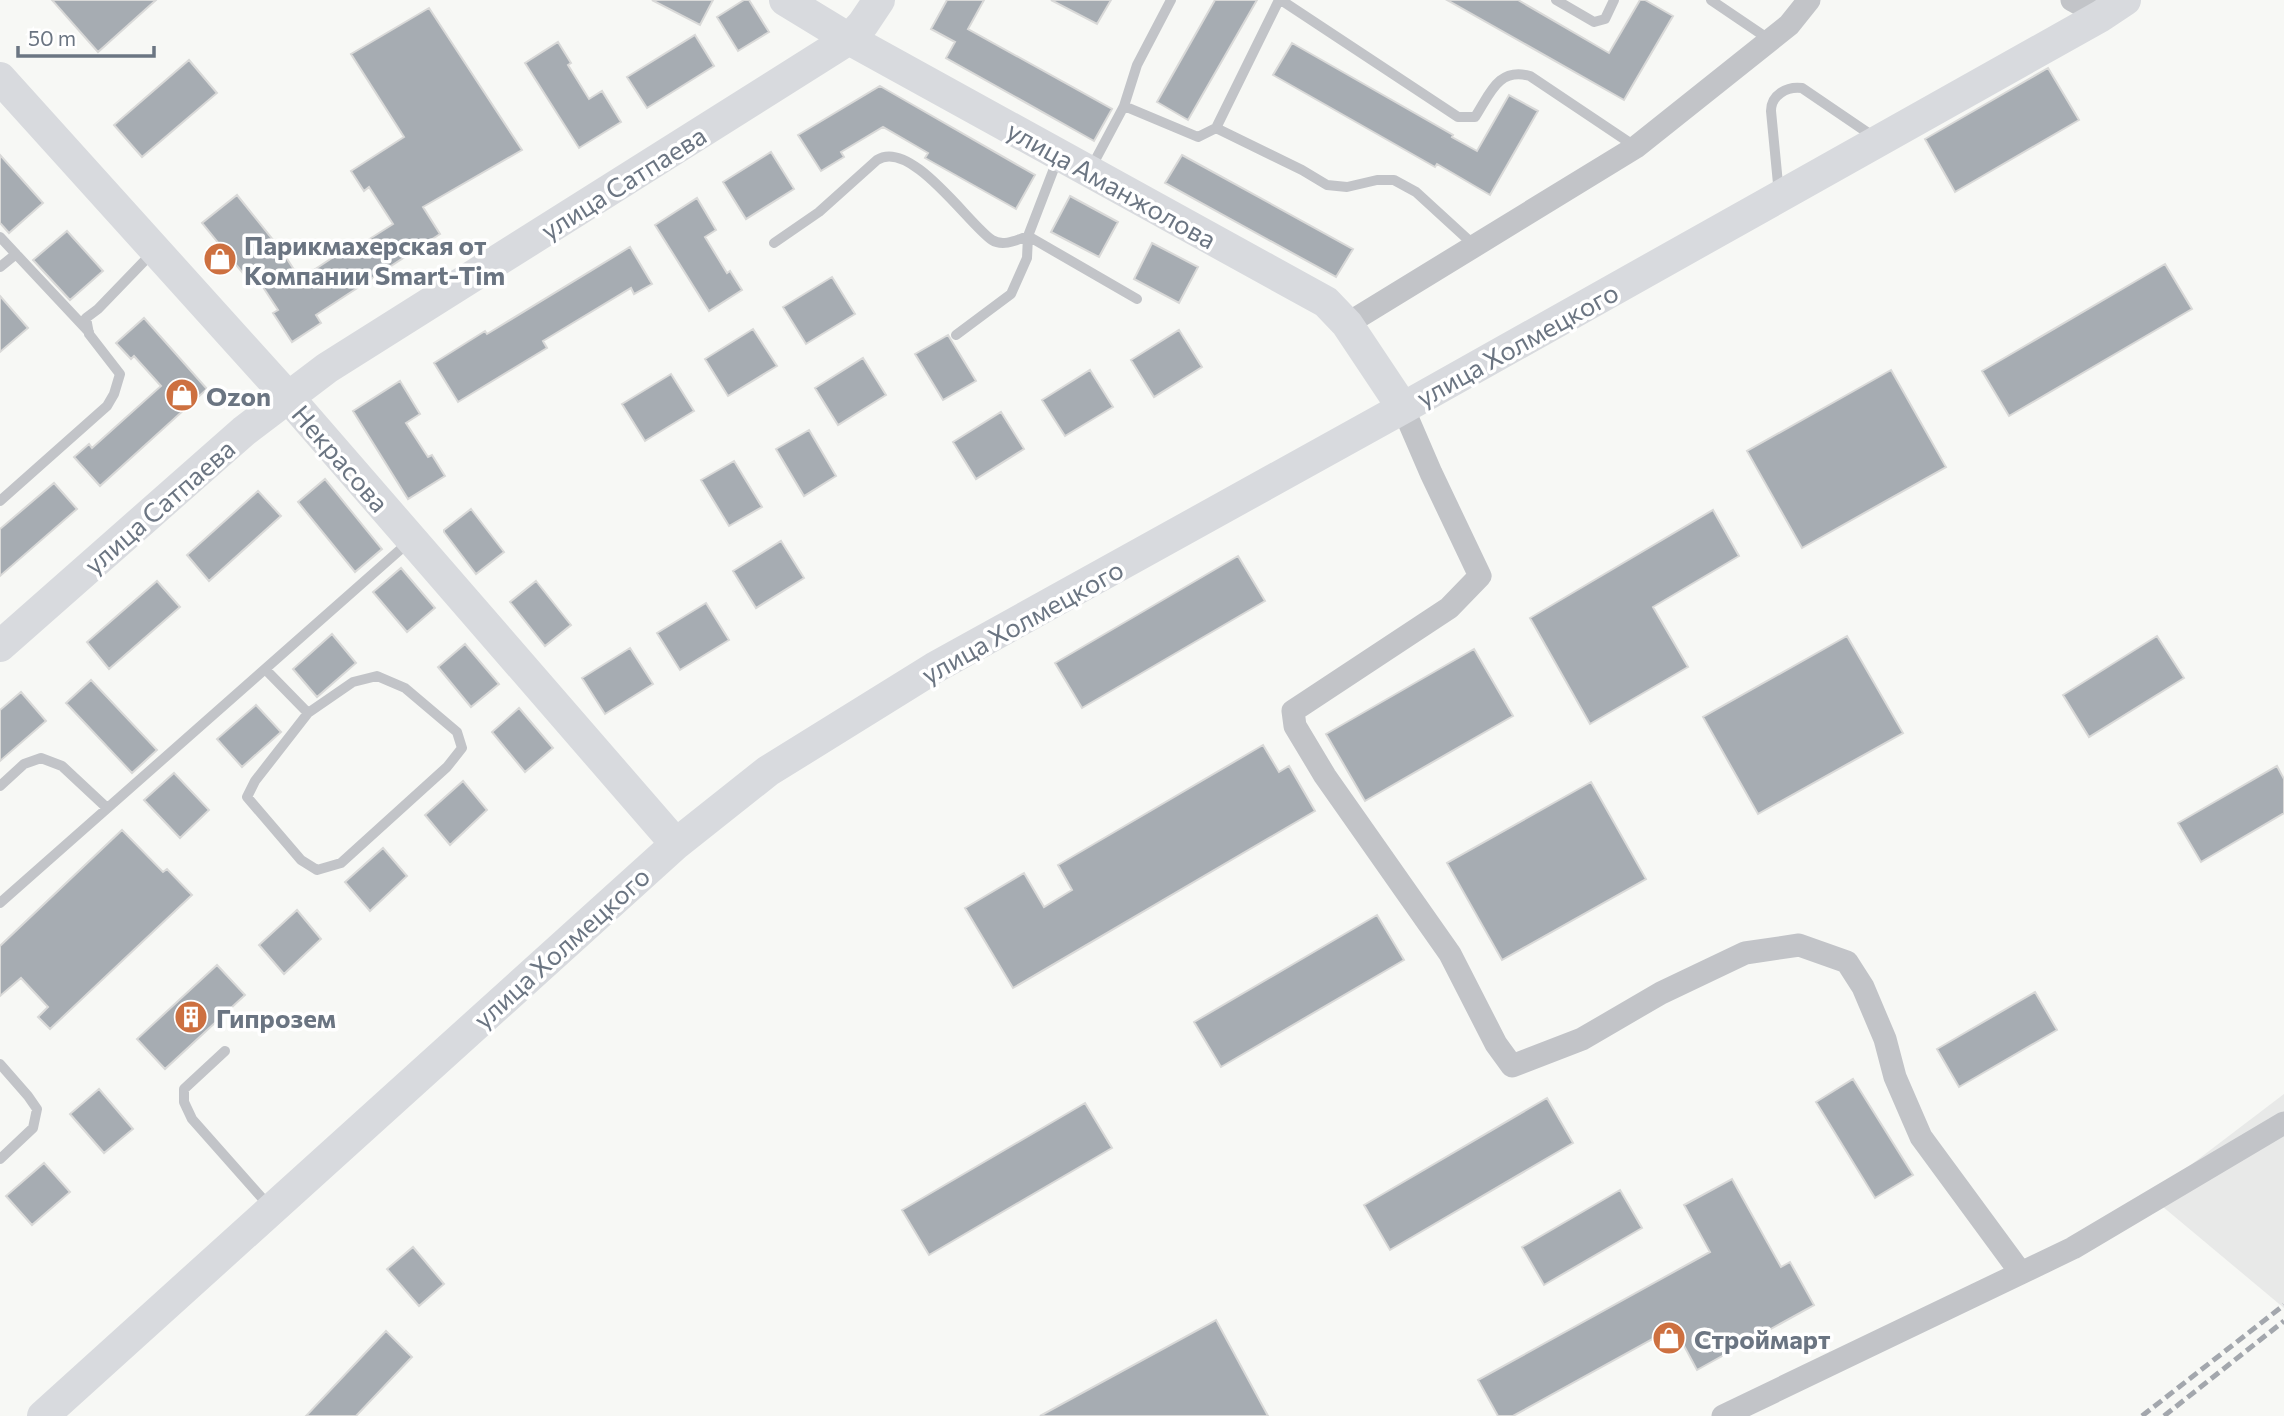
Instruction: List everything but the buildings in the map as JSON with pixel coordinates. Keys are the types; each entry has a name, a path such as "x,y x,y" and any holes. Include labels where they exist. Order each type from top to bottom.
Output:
{"street":[{"name":"улица Аманжолова","path":"785,0 849,39 1326,302 1346,324 1403,408"},
{"name":"улица Сатпаева","path":"0,646 244,431 327,368 849,39 879,0"},
{"path":"1346,324 1636,147 1789,25 1809,0"},
{"path":"2072,0 2113,8"},
{"name":"улица Холмецкого","path":"43,1416 676,844 768,771 934,668 1403,408 2113,8"},
{"name":"Некрасова","path":"0,78 288,397 676,844"},
{"path":"1403,408 1480,576 1449,608 1293,711 1295,726 1325,776 1450,954 1496,1044 1512,1066 1582,1039 1661,993 1745,953 1799,945 1847,962 1868,998 1885,1039 1895,1077 1921,1137 2021,1273"},
{"path":"1723,1416 2073,1248 2284,1123"}],"lane":[{"path":"1090,172 1124,106 1137,65 1171,0"},
{"path":"1124,106 1198,136 1216,128 1280,0 1458,117 1475,117 1498,81 1506,75 1520,74 1530,76 1636,147"},
{"path":"1556,0 1594,22 1605,19 1614,0"},
{"path":"1711,0 1770,40"},
{"path":"1779,196 1771,111 1771,103 1776,95 1792,88 1802,88 1879,141"},
{"path":"1216,128 1327,185 1347,187 1377,180 1394,180 1416,192 1475,246"},
{"path":"956,335 1011,294 1027,258 1028,236 1059,155"},
{"path":"774,243 819,212 877,160 887,156 911,164 948,193 991,240 1009,243 1028,236"},
{"path":"1028,236 1137,299"},
{"path":"0,237 89,332 120,374 107,406 0,501"},
{"path":"89,332 86,318 155,250"},
{"path":"0,267 16,254"},
{"path":"0,903 412,540"},
{"path":"265,669 308,713"},
{"path":"377,676 405,688 457,732 462,748 447,767 341,863 317,870 301,860 247,797 255,781 308,713 353,682 377,676"},
{"path":"0,786 24,764 41,758 62,766 107,808"},
{"path":"225,1051 184,1088 184,1102 192,1119 272,1209"},
{"path":"0,1064 37,1109 33,1128 0,1159"}],"shaded area":[{"path":"2284,1094 2284,1308 2150,1196"}],"railway":[{"path":"2142,1416 2284,1305"},
{"path":"2164,1416 2284,1321"}],"place":[{"name":"Парикмахерская от Компании Smart-Tim","path":"220,259"},
{"name":"Ozon","path":"182,395"},
{"name":"Гипрозем","path":"191,1017"},
{"name":"Строймарт","path":"1669,1338"}]}
